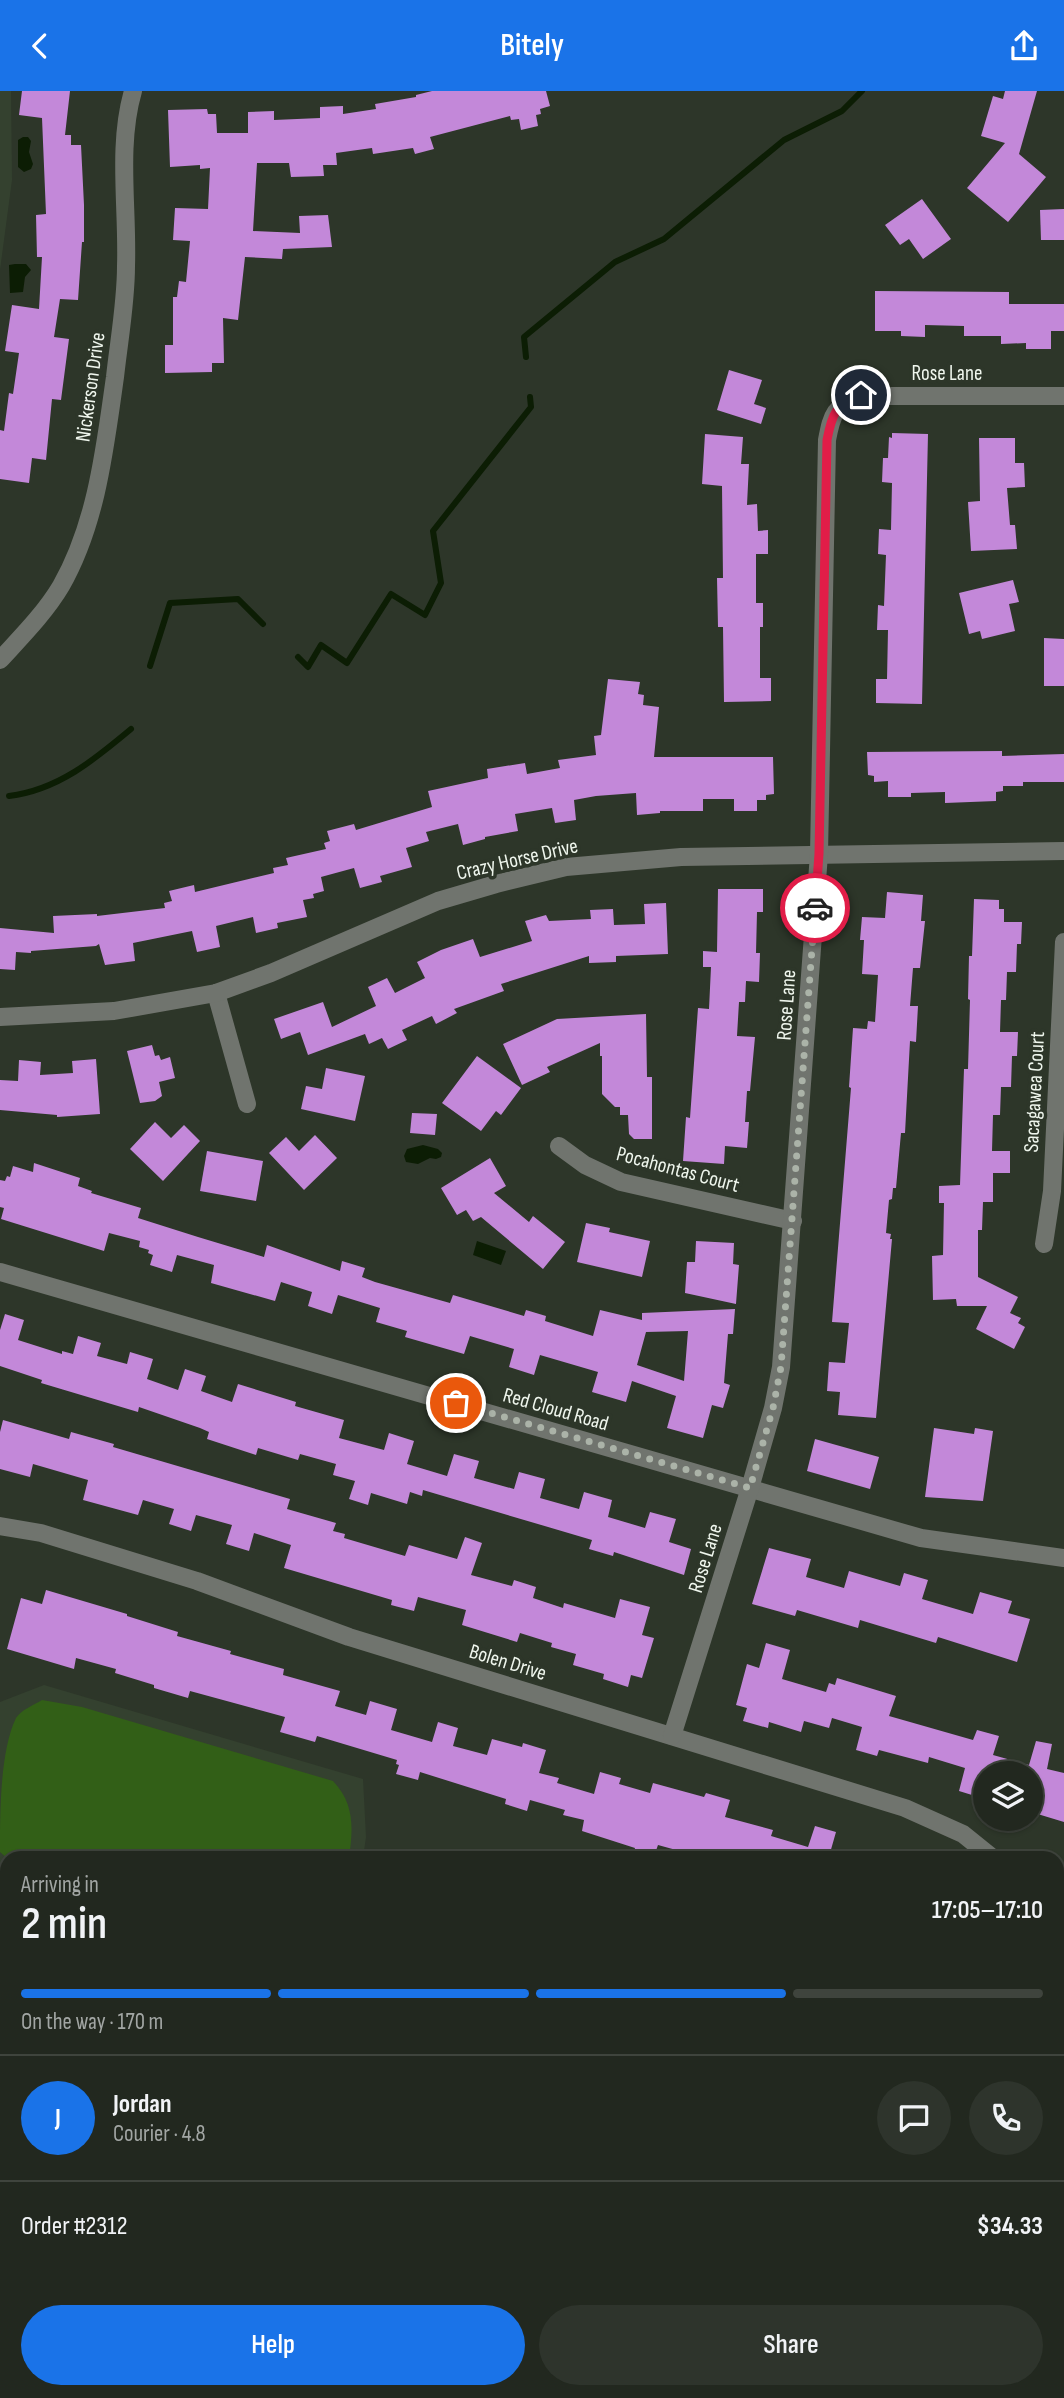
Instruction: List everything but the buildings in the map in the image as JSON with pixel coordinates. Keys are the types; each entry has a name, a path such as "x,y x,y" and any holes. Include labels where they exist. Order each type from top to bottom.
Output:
{"street":[{"name":"Nickerson Drive","path":"0,660 61,587 93,504 106,445 123,313 127,267 126,123 133,91"},
{"name":"Rose Lane","path":"672,1736 750,1488 773,1408 781,1367 819,854 827,440 831,420 843,402 861,395 1064,396"},
{"name":"Crazy Horse Drive","path":"0,1017 114,1011 216,993 271,973 438,901 566,867 681,857 1064,851"},
{"name":"Sacagawea Court","path":"1045,1244 1052,1191 1064,942"},
{"path":"216,993 247,1104"},
{"name":"Pocahontas Court","path":"559,1146 585,1165 621,1182 793,1221"},
{"name":"Red Cloud Road","path":"0,1272 921,1538 1064,1558"},
{"name":"Bolen Drive","path":"0,1526 41,1533 197,1581 348,1637 905,1808 963,1834 984,1851"}],"shaded area":[{"path":"0,91 11,91 12,180 0,270"},
{"path":"28,137 31,141 29,152 33,164 31,169 24,172 18,167 18,140"},
{"path":"26,264 31,270 25,277 23,292 10,293 9,265"},
{"path":"423,1145 438,1149 442,1153 441,1157 430,1158 418,1164 406,1162 404,1156 407,1149"},
{"path":"477,1241 506,1251 501,1265 473,1255"},
{"path":"44,1685 363,1779 366,1837 364,1851 0,1851 0,1702"}],"green space":[{"path":"42,1700 82,1707 333,1781 349,1808 350,1851 0,1851 2,1782 7,1747 16,1718"}],"waterway":[{"path":"526,357 524,337 615,262 664,239 784,140 842,111 862,91"},
{"path":"298,657 308,667 321,645 347,663 391,594 425,615 441,583 433,531 531,407 530,397"},
{"path":"150,666 170,603 238,599 263,624"},
{"path":"9,796 44,787 74,772 131,729"}],"way so far":[{"path":"456,1403 750,1488 773,1408 781,1367 815,908"}],"route":[{"path":"815,908 819,854 827,440 831,420 843,402 861,395"}]}
